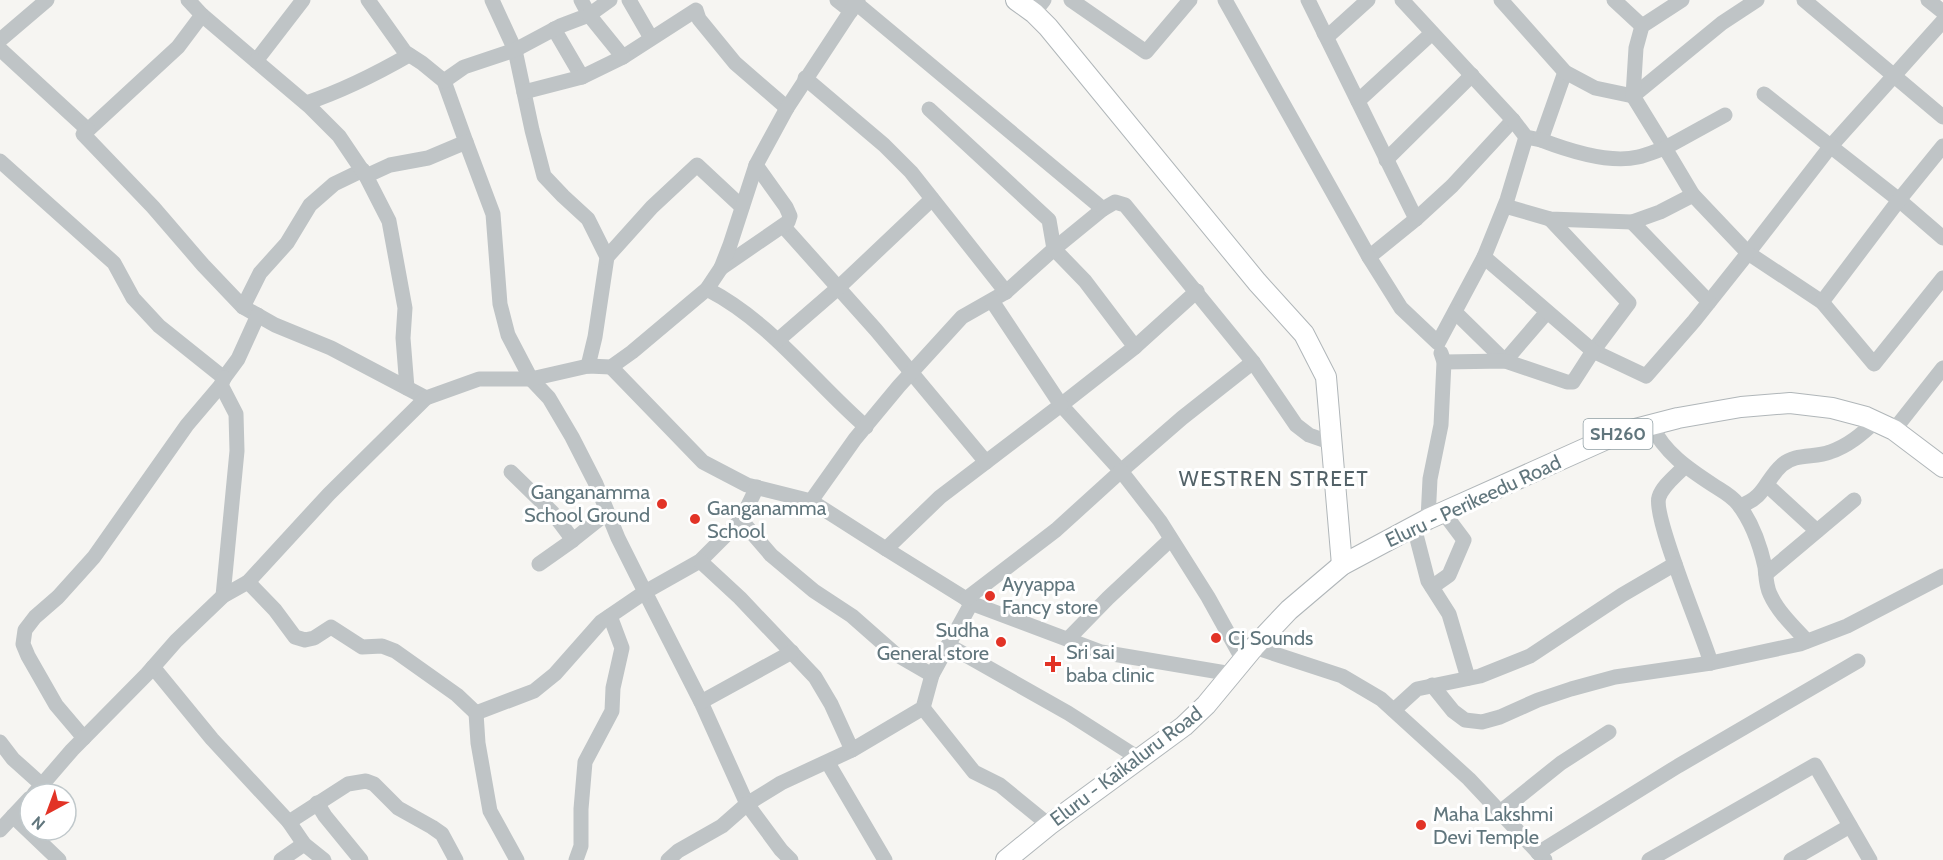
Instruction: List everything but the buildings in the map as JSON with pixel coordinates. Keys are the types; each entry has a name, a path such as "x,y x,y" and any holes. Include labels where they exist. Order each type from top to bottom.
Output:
{"main road":[{"path":"1016,0 1039,7 1066,49 1257,282 1304,334 1326,377 1342,565"},
{"name":"Eluru - Perikeedu Road","path":"1342,565 1428,519 1620,433 1678,418 1741,407 1790,403 1832,408 1876,421 1894,430 1943,467"},
{"name":"Eluru - Kaikaluru Road","path":"1006,860 1049,825 1184,726 1206,705 1290,610 1342,565"}],"street":[{"path":"0,40 47,0"},
{"path":"188,0 202,15 306,103 339,136 364,173 389,221 405,308 403,338 407,387"},
{"path":"256,62 303,0"},
{"path":"368,0 382,23 405,52 444,81 493,214 500,304 508,335 531,379 549,398 572,437 645,592 701,702 747,804 791,860"},
{"path":"492,0 515,50 544,176 588,219 607,257"},
{"path":"581,0 589,15 623,57"},
{"path":"444,81 464,67 515,50 554,29 589,15 610,0"},
{"path":"629,0 651,38"},
{"path":"837,0 855,5 1103,209"},
{"path":"1071,0 1146,52 1190,0"},
{"path":"1225,0 1369,257 1401,308 1438,343 1444,362 1441,425 1430,479 1428,519 1422,561 1428,581 1449,614 1468,678"},
{"path":"1308,0 1416,219"},
{"path":"1324,33 1328,37 1368,0"},
{"path":"1402,0 1533,139 1575,152 1606,157 1636,158 1665,148 1725,115"},
{"path":"1501,0 1565,72 1595,88 1633,96"},
{"path":"1614,0 1642,26"},
{"path":"1682,0 1642,26 1636,48 1633,96 1693,195 1748,253 1822,302 1875,364 1943,278"},
{"path":"1633,96 1722,23 1757,0"},
{"path":"1804,0 1943,117"},
{"path":"1928,0 1943,12"},
{"path":"44,782 176,641 223,596 248,582 329,494 426,398 479,379 531,379 588,366 611,367 707,289 721,268 756,165 805,78 855,5"},
{"path":"524,92 582,77 623,57 696,10 699,19 735,63 787,108"},
{"path":"202,15 178,47 83,134 153,207 243,307 275,325 331,348 426,398"},
{"path":"1484,257 1593,351 1646,376 1709,302 1830,147 1943,21"},
{"path":"554,29 582,77"},
{"path":"1358,101 1431,33"},
{"path":"0,49 88,130"},
{"path":"306,103 358,82 409,54"},
{"path":"1438,343 1484,257 1533,139 1565,72"},
{"path":"1386,159 1472,75"},
{"path":"805,78 885,145 911,172 1006,292"},
{"path":"1764,94 1899,200 1943,238"},
{"path":"929,109 1049,220 1054,249 1085,281 1135,347"},
{"path":"1369,257 1452,186 1514,120"},
{"path":"243,307 260,273 287,243 310,205 334,184 390,165 428,158 466,142"},
{"path":"1822,302 1943,146"},
{"path":"0,161 114,263 133,298 159,326 223,381 236,414 237,451 223,596"},
{"path":"588,366 595,337 607,257 652,207 696,165 742,207"},
{"path":"721,268 784,227 790,216 756,165"},
{"path":"1505,206 1550,219 1632,222 1660,212 1693,195"},
{"path":"778,340 838,288 932,199"},
{"path":"811,501 866,427 962,317 1006,292 1054,249 1115,202 1125,205 1197,291 1253,362 1296,425 1309,435 1332,443"},
{"path":"1444,362 1505,360 1567,382 1573,382 1629,303 1550,219"},
{"path":"1632,222 1709,302"},
{"path":"784,227 912,372 986,462"},
{"path":"707,289 730,300 778,340 839,404 866,427"},
{"path":"886,549 940,497 1135,347 1197,291"},
{"path":"992,301 1061,405 1121,471 1160,521 1208,597 1243,661"},
{"path":"1455,312 1505,360"},
{"path":"1505,360 1547,312"},
{"path":"84,738 56,705 28,656 23,644 25,630 94,557 186,425 223,381 238,359 258,315"},
{"path":"670,859 722,826 747,804 781,783 828,763 923,708 932,675 969,601 1056,530 1182,418 1253,362"},
{"path":"611,367 703,462 747,485 811,501 969,601 1101,652 1243,661 1342,676 1381,699 1394,710 1469,779 1541,856 1677,766 1858,661"},
{"path":"1894,430 1943,368"},
{"path":"1740,506 1749,503 1768,486 1782,464 1794,458 1829,453 1858,438 1876,421"},
{"path":"1651,425 1659,441 1685,466 1732,497 1740,506 1756,538 1774,603 1807,641"},
{"path":"1685,466 1663,490 1658,503 1675,564 1711,663"},
{"path":"511,472 552,512 573,540"},
{"path":"1768,486 1816,531"},
{"path":"476,713 534,691 555,674 601,622 645,592 700,561 741,520 757,487"},
{"path":"1766,574 1854,500"},
{"path":"539,564 607,513"},
{"path":"1428,519 1464,540 1449,575 1432,587"},
{"path":"741,520 771,555 814,591 852,616 894,653 932,675"},
{"path":"1068,639 1108,597 1170,540"},
{"path":"700,561 740,598 815,677 852,750"},
{"path":"1394,710 1417,689 1503,668 1530,656 1675,564"},
{"path":"1432,685 1453,711 1466,720 1482,722 1500,717 1538,700 1615,677 1711,663 1807,641 1847,626 1943,576"},
{"path":"248,582 275,610 295,637 305,640 314,638 331,627 363,647 382,646 395,651 457,695 476,713 478,743 490,811 517,860"},
{"path":"576,860 581,846 585,762 612,711 613,688 622,648 610,616"},
{"path":"948,645 1068,712 1140,759"},
{"path":"701,702 792,652"},
{"path":"153,667 212,739 289,822 304,844 324,860"},
{"path":"923,708 974,772 1000,784 1049,825"},
{"path":"1500,812 1561,763 1609,732"},
{"path":"0,742 32,782"},
{"path":"828,763 885,860"},
{"path":"1650,860 1815,765 1870,860"},
{"path":"289,822 348,784 366,781 374,784 398,808 442,834 456,860"},
{"path":"317,803 361,860"},
{"path":"18,809 5,820 59,860"},
{"path":"1791,860 1850,826"},
{"path":"281,860 304,844"}],"place":[{"name":"Ganganamma School Ground","path":"662,504"},
{"name":"Ganganamma School","path":"695,519"},
{"name":"Ayyappa Fancy store","path":"990,596"},
{"name":"Cj Sounds","path":"1216,638"},
{"name":"Sudha General store","path":"1001,642"},
{"name":"Sri sai baba clinic","path":"1053,664"},
{"name":"Maha Lakshmi Devi Temple","path":"1421,825"}],"district":[{"name":"WESTREN STREET","path":"1274,478"}]}
